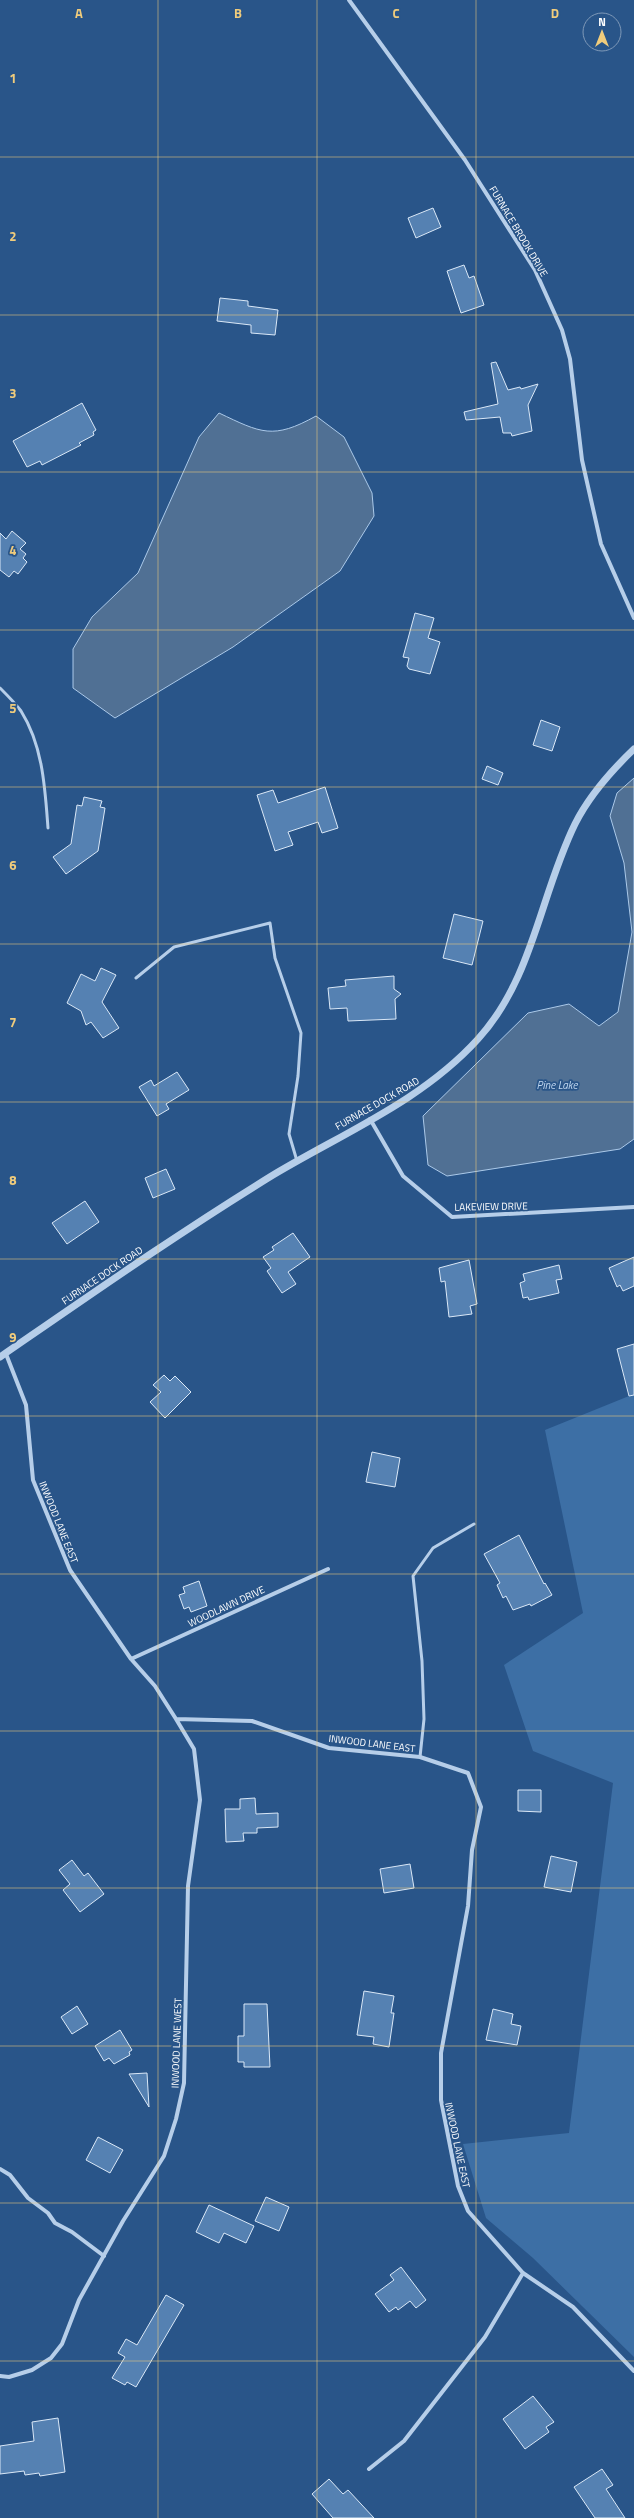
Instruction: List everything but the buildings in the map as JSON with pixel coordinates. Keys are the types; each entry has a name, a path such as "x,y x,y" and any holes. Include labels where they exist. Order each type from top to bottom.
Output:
{"street":[{"name":"FURNACE BROOK DRIVE","path":"349,0 465,160 535,270 562,330 570,359 582,460 601,544 634,618"},
{"name":"FURNACE DOCK ROAD","path":"3,1356 203,1219 297,1161 433,1081 455,1063 490,1025 520,973 565,848 580,814 602,783 634,749"},
{"name":"LAKEVIEW DRIVE","path":"370,1119 403,1176 452,1216 634,1208"},
{"name":"INWOOD LANE EAST","path":"3,1356 26,1404 33,1480 70,1570 131,1659 155,1686 176,1719 252,1721 329,1748 420,1757 468,1773 481,1807 472,1850 468,1906 441,2053 441,2100 458,2186 468,2211 523,2273 573,2307 634,2371"},
{"name":"WOODLAWN DRIVE","path":"131,1659 328,1569"},
{"name":"INWOOD LANE WEST","path":"0,2376 9,2377 32,2370 51,2358 62,2344 79,2300 164,2156 176,2119 184,2083 188,1886 200,1800 194,1749 176,1719"},
{"path":"0,2170 10,2176 28,2198 48,2214 55,2223 72,2232 104,2256"},
{"path":"369,2469 404,2441 485,2337 523,2273"}],"lane":[{"path":"0,688 20,710 36,741 46,797 48,828"},
{"path":"136,978 174,947 270,923 275,958 300,1033 298,1076 289,1134 297,1161"},
{"path":"420,1757 424,1719 422,1661 413,1576 433,1548 474,1524"}],"shaded area":[{"path":"634,1394 634,2357 533,2258 486,2218 463,2144 569,2133 613,1783 533,1751 504,1665 583,1613 545,1430"}],"water":[{"path":"219,413 246,425 267,431 277,431 289,428 301,424 316,416 344,437 372,493 374,516 340,571 233,647 115,718 73,688 73,649 92,617 138,573 199,437"},
{"name":"Pine Lake","path":"634,778 634,1139 620,1149 447,1176 428,1165 423,1116 528,1013 569,1004 599,1026 618,1012 632,932 624,863 610,816 617,793"}]}
